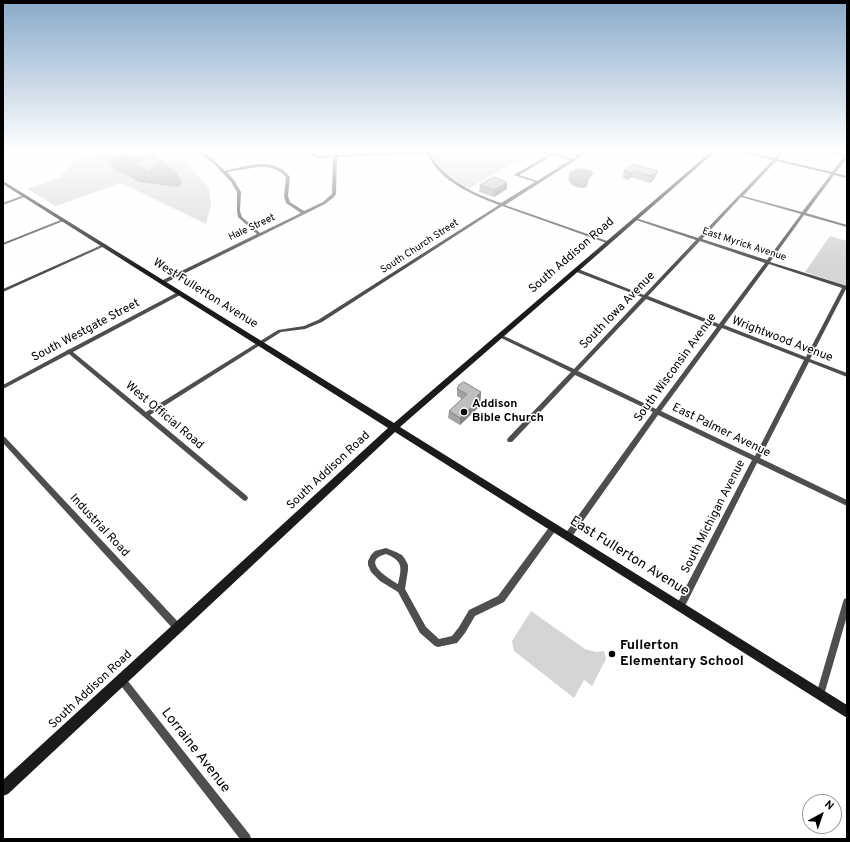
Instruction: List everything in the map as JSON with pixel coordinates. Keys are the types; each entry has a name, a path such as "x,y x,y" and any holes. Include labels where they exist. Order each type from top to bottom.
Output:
{"street":[{"name":"West Fullerton Avenue","path":"16,190 395,427"},
{"path":"237,190 238,214 240,218 260,235"},
{"path":"287,190 288,204 305,213"},
{"name":"Hale Street","path":"163,282 324,203 333,196 333,190"},
{"path":"468,190 502,205 608,242"},
{"name":"South Church Street","path":"146,415 260,342 280,331 305,327 320,321 525,190"},
{"name":"South Addison Road","path":"3,789 395,427 668,190"},
{"name":"South Iowa Avenue","path":"510,440 745,190"},
{"name":"South Wisconsin Avenue","path":"568,536 657,412 821,190"},
{"path":"3,204 25,196"},
{"path":"740,196 847,226"},
{"name":"East Myrick Avenue","path":"635,219 846,288"},
{"path":"3,244 64,220"},
{"path":"3,291 105,246"},
{"name":"Wrightwood Avenue","path":"576,270 847,376"},
{"name":"South Michigan Avenue","path":"680,607 846,288"},
{"name":"South Westgate Street","path":"3,387 180,293"},
{"name":"East Palmer Avenue","path":"500,336 847,503"},
{"name":"West Official Road","path":"69,351 245,498"},
{"name":"East Fullerton Avenue","path":"395,427 847,712"},
{"name":"Industrial Road","path":"3,439 178,628"},
{"path":"401,589 405,568 403,561 397,555 386,551 378,553 372,560 372,567 389,583 401,589 423,630 438,643 454,640 472,613 501,599 553,528"},
{"path":"820,695 847,602"},
{"name":"Lorraine Avenue","path":"121,679 246,839"}],"shaded area":[{"path":"29,190 100,190 56,206"},
{"path":"136,190 209,190 211,206 206,224"},
{"path":"830,236 847,241 847,286 805,272"},
{"path":"531,611 585,649 596,652 604,651 606,659 592,686 584,680 574,698 514,651 512,641"}],"building":[{"path":"464,382 481,392 477,396 480,399 460,418 449,411 467,394 457,389 459,385"}],"place":[{"name":"Addison Bible Church","path":"464,412"},
{"name":"Fullerton Elementary School","path":"612,654"}]}
